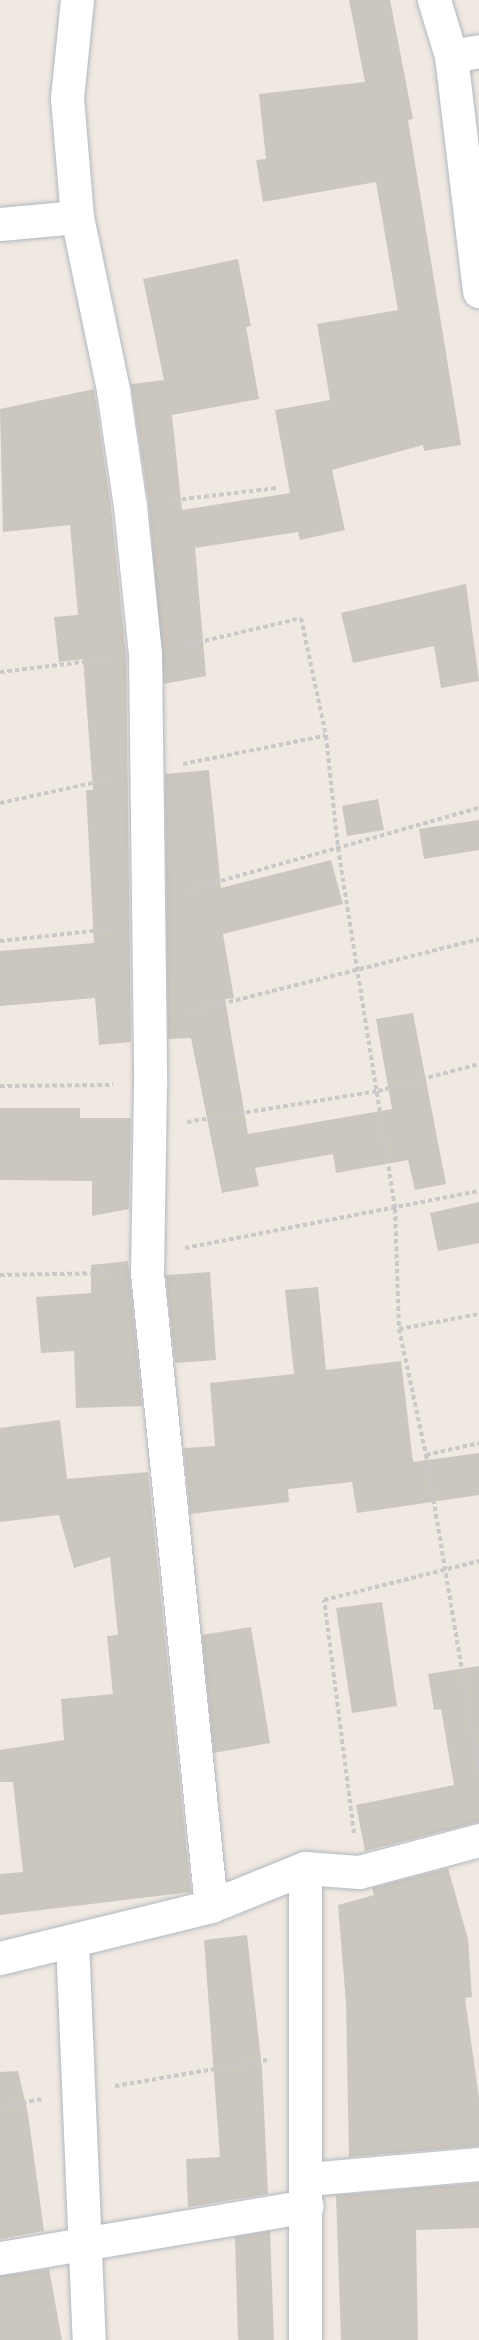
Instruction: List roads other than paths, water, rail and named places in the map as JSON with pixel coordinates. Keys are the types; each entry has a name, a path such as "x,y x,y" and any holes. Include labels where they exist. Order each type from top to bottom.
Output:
{"street":[{"path":"77,0 67,98 77,217 114,390 130,506 145,654 149,770 148,1264 211,1906"},
{"path":"434,0 465,54 479,291"},
{"path":"0,224 77,217"},
{"path":"0,1958 211,1906 305,1868 359,1872 479,1840"},
{"path":"305,1868 307,2193 305,2340"},
{"path":"72,1941 89,2340"},
{"path":"0,2258 85,2242 307,2193 479,2164"}]}
